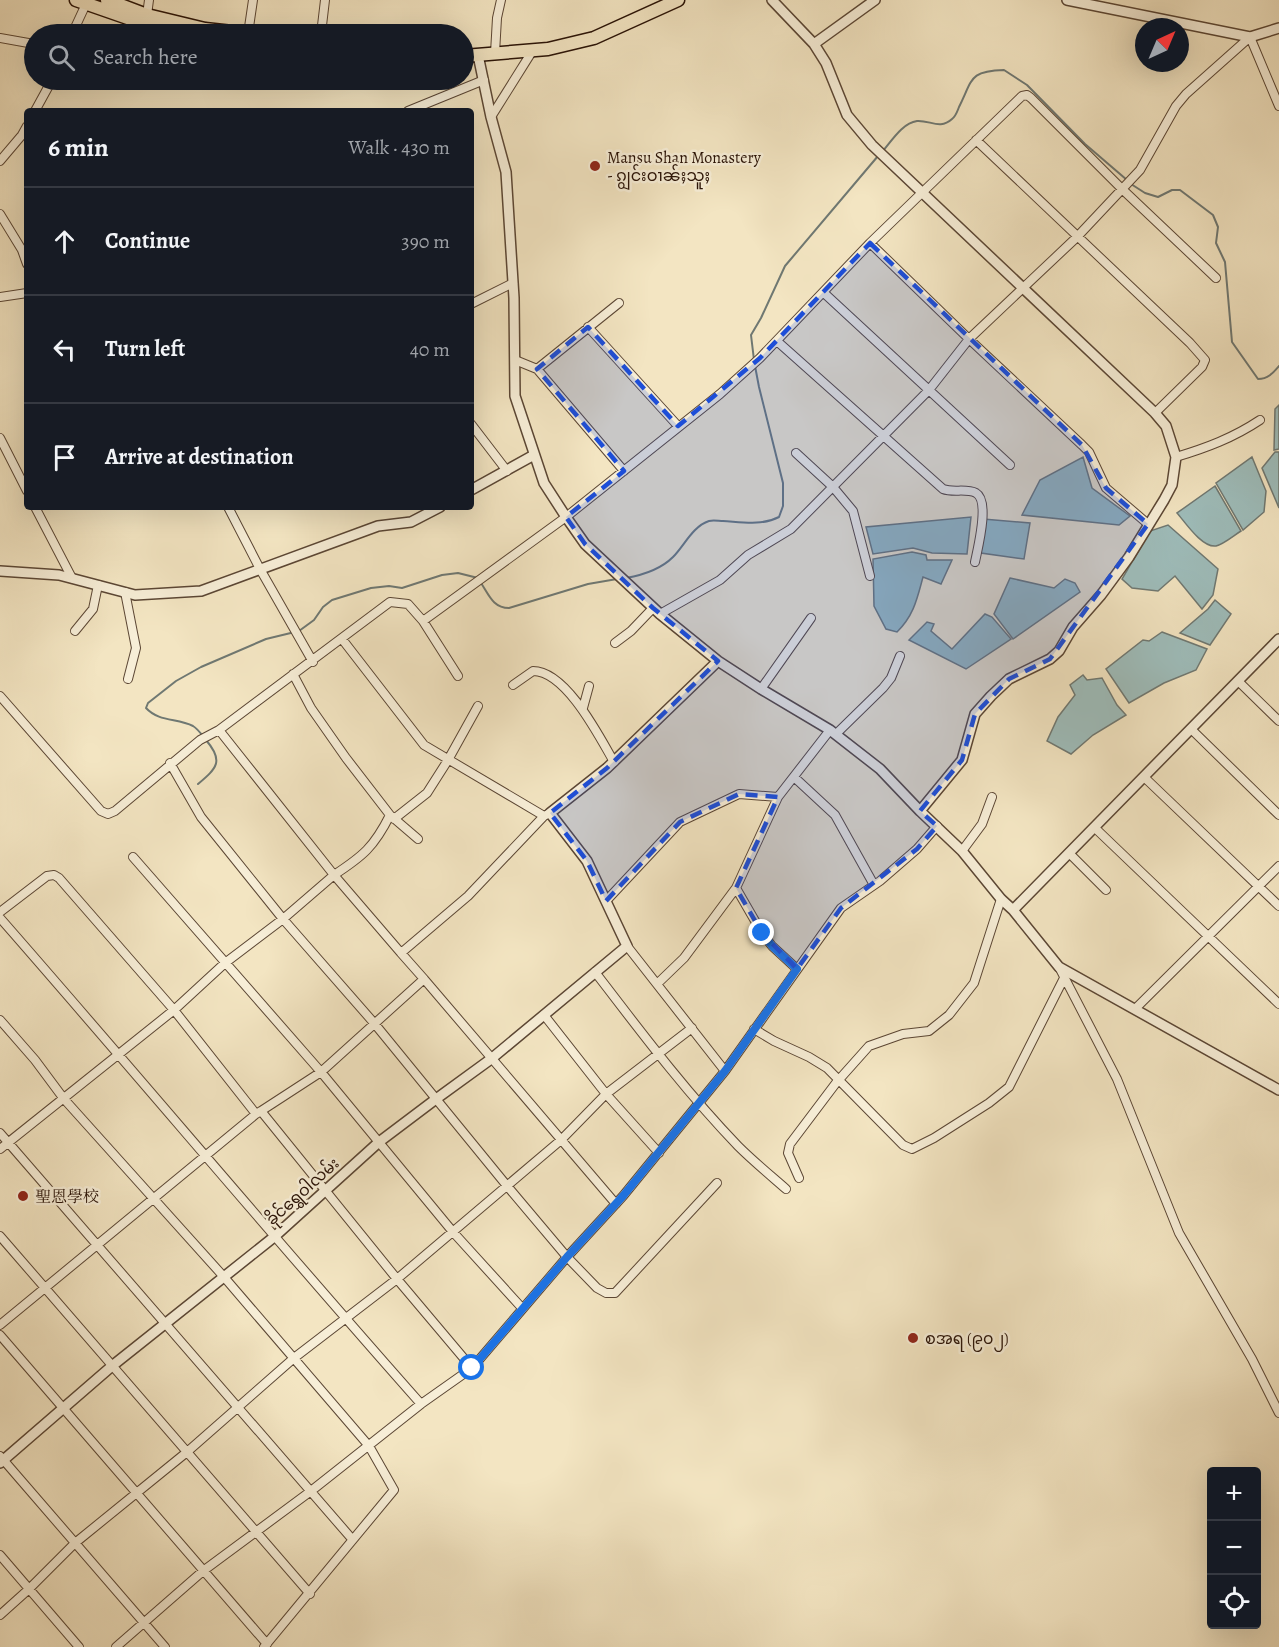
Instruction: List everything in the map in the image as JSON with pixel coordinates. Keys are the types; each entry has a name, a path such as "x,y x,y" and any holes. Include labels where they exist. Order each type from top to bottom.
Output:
{"main road":[{"path":"107,0 147,15 184,24"},
{"path":"474,55 548,49 594,38 662,4 678,0"},
{"path":"81,2 151,24"}],"street":[{"path":"147,15 149,0"},
{"path":"251,24 253,0"},
{"path":"322,24 325,0"},
{"path":"495,53 497,18 501,0"},
{"path":"771,0 814,44 826,63 847,115 876,149 1155,413 1166,426 1176,457 1172,485 1129,557 1101,595 1073,627 1059,651 1050,659 1009,679 975,714 962,760 920,811"},
{"path":"814,44 875,0"},
{"path":"1067,0 1250,37"},
{"path":"75,24 81,2"},
{"path":"615,643 657,611 720,580 748,555 791,529 929,390 969,339 1077,237 1140,170 1176,106 1186,94 1250,37 1279,28"},
{"path":"1250,37 1279,106"},
{"path":"0,38 24,41"},
{"path":"491,117 533,49"},
{"path":"478,55 506,172 513,283 515,396 544,483 585,544 657,611 718,661 833,732 880,769 962,851 1059,967 1118,1079 1179,1233 1279,1413"},
{"path":"474,84 484,80"},
{"path":"37,108 47,90"},
{"path":"415,108 459,90"},
{"path":"423,621 566,518 751,366 778,342 870,243 1022,96 1027,95 1124,186 1216,278"},
{"path":"0,161 24,139"},
{"path":"976,140 1182,335 1204,360 1202,368 1155,413"},
{"path":"0,214 24,256"},
{"path":"870,243 1089,452 1106,488 1148,524"},
{"path":"474,302 513,283"},
{"path":"0,297 24,293"},
{"path":"824,293 1010,465"},
{"path":"537,369 619,303"},
{"path":"588,327 678,426"},
{"path":"778,342 943,489 978,494 982,499 983,512 975,562"},
{"path":"515,360 537,369 624,471"},
{"path":"1176,457 1215,445 1260,420"},
{"path":"474,428 507,471"},
{"path":"0,438 24,485"},
{"path":"796,453 833,487 854,511 870,576"},
{"path":"474,488 534,455"},
{"path":"37,510 72,578"},
{"path":"230,510 313,662"},
{"path":"0,570 72,578 135,595 201,591 378,526 411,522 434,510"},
{"path":"75,631 93,609 98,585"},
{"path":"125,592 136,648 128,679"},
{"path":"0,696 101,810 108,814 115,812 200,740 219,730 293,674 313,662 390,602 408,604 423,621 458,676"},
{"path":"761,689 811,618"},
{"path":"342,639 424,745 547,814 587,861 627,946 725,1071"},
{"path":"1013,910 1279,639"},
{"path":"657,984 684,958 736,888 778,797 833,732 883,688 891,678 900,656"},
{"path":"401,953 468,896 547,814 614,762 718,661"},
{"path":"513,685 532,671 537,671 555,680 583,708 614,762"},
{"path":"293,674 311,708 392,817 418,839"},
{"path":"1238,681 1279,721"},
{"path":"583,708 589,686"},
{"path":"0,1149 174,1010 225,963 283,919 334,875 365,855 392,817 427,793 478,706"},
{"path":"1191,729 1279,815"},
{"path":"219,730 334,875 616,1204"},
{"path":"170,764 201,817 283,919 374,1023 567,1257 597,1288 606,1293 615,1293 717,1183"},
{"path":"794,777 835,815 874,885"},
{"path":"1144,777 1279,906"},
{"path":"606,901 680,822 739,795 778,797"},
{"path":"962,851 982,824 992,797"},
{"path":"116,1647 203,1571 311,1491 421,1404 472,1368 522,1308 616,1204 725,1071 841,908 874,885 918,849 937,826"},
{"path":"1095,828 1279,1004"},
{"path":"1069,853 1106,890"},
{"path":"133,856 321,1071 453,1232 522,1308"},
{"path":"1135,1009 1279,866"},
{"path":"0,912 47,876 54,875 60,878 326,1190 397,1280 472,1368"},
{"path":"736,888 772,946 797,969"},
{"path":"800,1178 788,1153 790,1144 839,1080 869,1046 903,1034 929,1031 949,1015 974,983 1001,898"},
{"path":"0,918 421,1404"},
{"name":"ခိုင်ရွှေဝါလမ်း","path":"1,1460 112,1366 274,1237 379,1142 491,1059 627,946"},
{"path":"1059,967 1279,1089"},
{"path":"595,972 658,1055 699,1102 739,1147 786,1189"},
{"path":"754,1029 827,1068 903,1145 912,1149 934,1138 1000,1096 1009,1087 1064,978"},
{"path":"0,1325 258,1112 321,1071 424,979"},
{"path":"544,1015 606,1094 658,1153"},
{"path":"0,1020 35,1060 64,1099 224,1277 369,1446 394,1490 266,1646 0,1335"},
{"path":"0,1615 75,1543 187,1452 294,1358 397,1280 508,1187 561,1140 606,1094 692,1028"},
{"path":"0,1133 352,1539"},
{"path":"0,1236 310,1594"},
{"path":"1,1460 165,1647"},
{"path":"0,1555 79,1647"}],"highlighted area":[{"path":"870,243 1082,445 1106,488 1148,524 1050,659 1009,679 975,714 962,760 920,811 937,826 917,849 841,908 797,969 762,933 736,888 778,797 739,794 680,822 606,901 587,861 550,813 607,768 718,661 653,608 585,544 566,517 624,471 537,369 588,327 678,426 760,358"}],"water":[{"path":"1279,405 1279,449 1274,450 1275,409"},
{"path":"1275,452 1279,452 1279,508 1262,468"},
{"path":"1083,457 1092,488 1130,516 1119,525 1022,515 1040,480"},
{"path":"1252,457 1266,491 1264,512 1243,530 1216,483"},
{"path":"1215,486 1241,531 1225,542 1211,546 1200,539 1177,513"},
{"path":"971,517 967,554 932,553 913,548 873,554 866,527"},
{"path":"983,519 1030,523 1024,559 981,553"},
{"path":"1168,525 1218,569 1213,595 1202,609 1175,576 1158,591 1132,588 1122,579 1150,531"},
{"path":"912,552 926,555 927,560 952,560 941,584 923,577 911,613 897,632 886,629 874,606 873,559"},
{"path":"1010,578 1054,588 1065,579 1075,583 1080,592 1013,639 994,614"},
{"path":"1215,600 1231,614 1210,645 1180,633 1208,609"},
{"path":"985,614 992,617 1011,639 966,669 909,640 927,622 934,624 931,631 952,649"},
{"path":"1162,632 1207,649 1196,670 1164,683 1129,703 1106,669 1143,640 1149,641"},
{"path":"1083,675 1087,680 1102,678 1117,705 1126,715 1093,735 1071,754 1047,741 1058,717 1075,695 1070,685"}],"waterway":[{"path":"882,152 893,138 912,122 939,124 948,122 955,115 974,78 984,72 1004,70 1027,85 1085,144 1127,180"},
{"path":"754,360 751,335 785,266 878,156"},
{"path":"1131,184 1145,193 1158,197 1172,190 1180,190 1213,215 1218,227 1216,243 1225,262 1232,342 1258,379 1267,377 1279,366"},
{"path":"626,578 663,565 673,557 698,527 709,521 744,523 779,517 783,506 783,483 755,366"},
{"path":"198,784 214,769 216,764 212,747 193,726 162,718 146,708 148,703 176,681 201,667 266,639 299,631 314,620 323,607 332,600 371,588 389,586 402,588 442,575 458,573 478,578"},
{"path":"481,583 495,603 509,608 588,584 617,579"}],"place":[{"name":"Mansu Shan Monastery - ၵျွင်းဝၢၼ်ႈသူႈ","path":"595,166"},
{"name":"聖恩學校","path":"23,1196"},
{"name":"စအရ (၉၀၂)","path":"913,1338"}],"route":[{"path":"472,1368 522,1308 623,1196 725,1071 797,969 772,946 762,933"}]}
